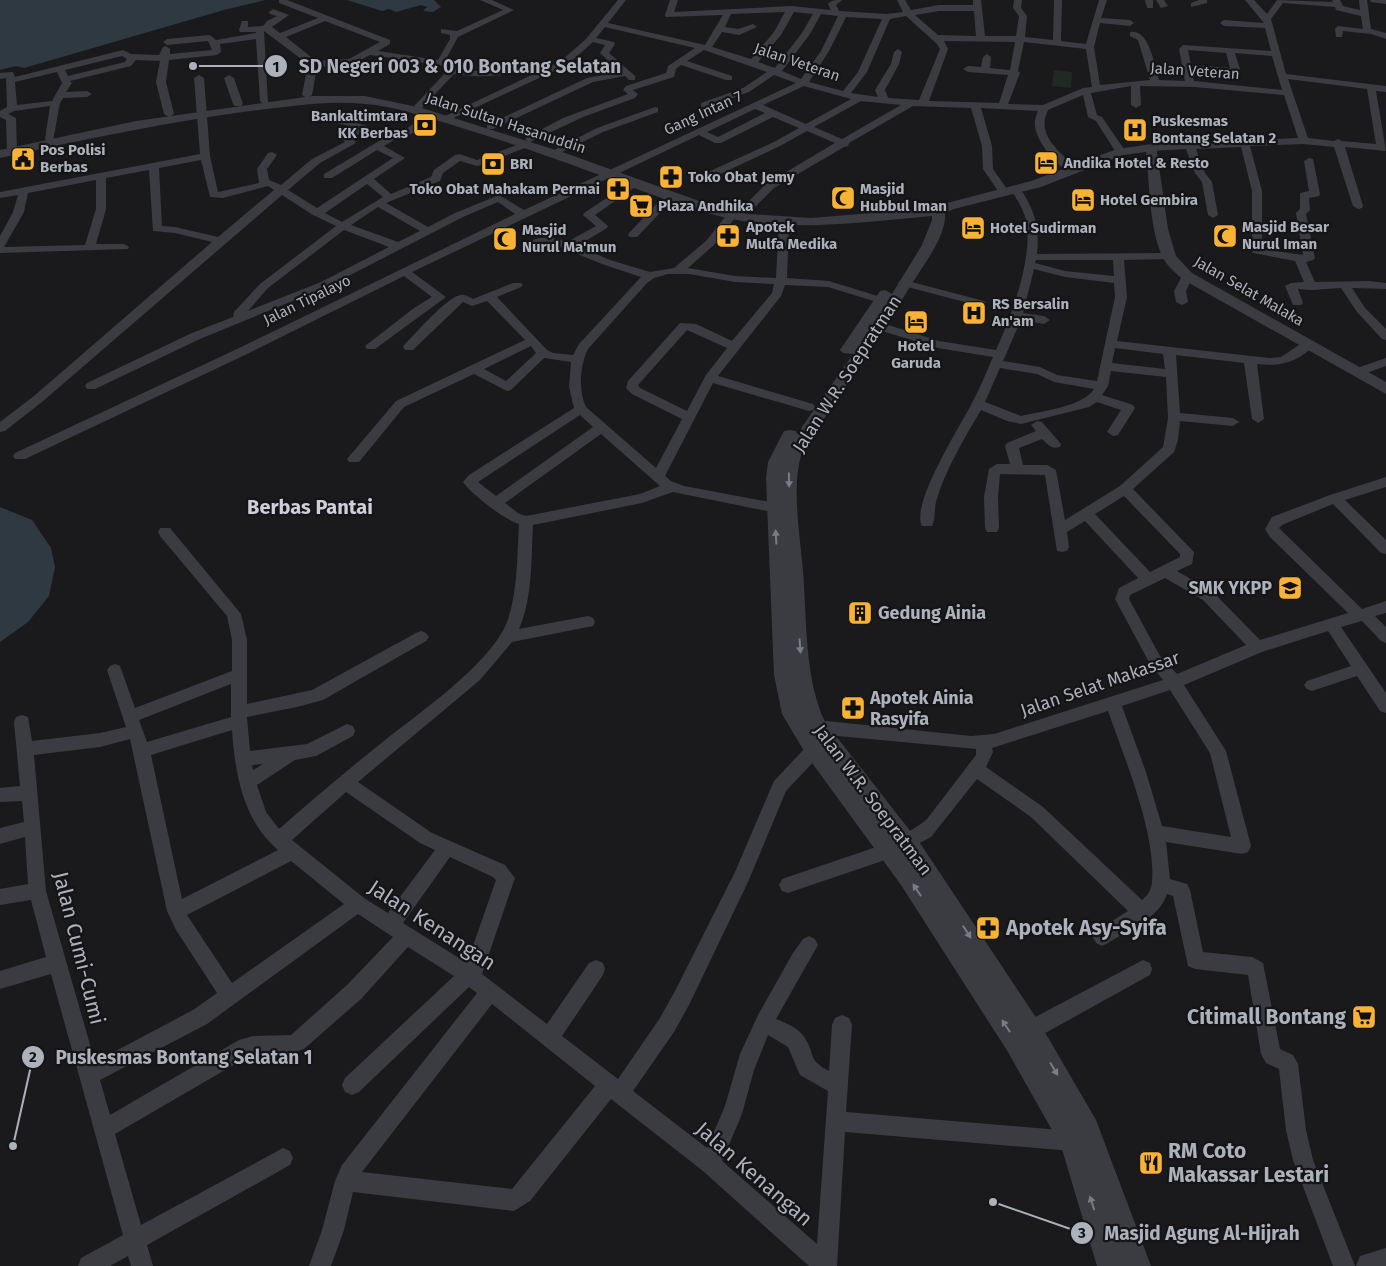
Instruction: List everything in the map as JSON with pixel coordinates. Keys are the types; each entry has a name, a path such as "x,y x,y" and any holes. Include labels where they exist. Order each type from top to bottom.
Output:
{"street":[{"path":"442,63 454,35 510,10 484,0"},
{"path":"503,7 518,0"},
{"path":"328,176 398,134 405,134 564,63 589,42 622,0"},
{"path":"674,0 669,15 705,10 728,13 791,9 887,17 978,4 978,22 982,38"},
{"path":"766,0 773,10"},
{"path":"838,0 832,4 839,14"},
{"path":"901,0 909,14 943,46 944,52 923,103"},
{"path":"1003,106 1015,73 1021,40 1023,16 1017,8 1018,0"},
{"path":"1057,43 1058,0"},
{"path":"1102,0 1090,47 1093,117 1099,119 1120,152"},
{"path":"1194,5 1203,3 1204,0"},
{"path":"1249,0 1268,23 1282,76 1304,141"},
{"path":"1268,23 1281,0 1337,3 1339,8 1365,14"},
{"path":"1364,0 1368,32"},
{"path":"1374,0 1386,2"},
{"path":"244,23 243,30 262,31 279,37 314,64 351,62 387,42 282,1"},
{"path":"704,105 746,90 775,72 806,34 814,11 810,4 805,1"},
{"path":"752,63 778,33 791,9"},
{"path":"213,43 262,31 270,23 285,15 273,12"},
{"path":"238,315 264,286 343,226 378,203 436,179 439,171 459,157 477,163 528,142 549,127 572,117 632,96 633,94 628,89 671,75 670,70 679,62 705,48 720,29 728,13"},
{"path":"802,83 825,51 839,14"},
{"path":"845,95 862,72 887,17"},
{"path":"279,37 325,18"},
{"path":"1096,20 1130,23"},
{"path":"1224,23 1268,23"},
{"name":"Jalan Veteran","path":"603,24 705,48 752,63 802,83 859,98 911,103 1044,108 1057,100 1091,89 1135,83 1190,85 1218,91 1288,93"},
{"path":"720,29 738,32 753,27"},
{"path":"1339,35 1341,28 1386,36"},
{"path":"262,31 265,101"},
{"path":"444,31 454,35"},
{"path":"1133,34 1142,39 1155,83"},
{"path":"10,81 125,53 128,56 134,57 166,58 216,52 216,46 210,38 167,38 166,58 161,82 169,114"},
{"path":"936,38 1021,40 1090,47"},
{"path":"589,42 611,44 604,53 640,86"},
{"path":"1190,85 1184,49 1186,47 1276,54"},
{"path":"1186,67 1233,71 1235,69 1230,50"},
{"path":"368,52 442,63 451,72 480,73 515,70"},
{"path":"884,100 880,90 896,64 898,52"},
{"path":"67,79 128,64 134,57"},
{"path":"985,70 987,57"},
{"path":"679,62 729,78"},
{"path":"307,95 314,64"},
{"path":"59,68 67,79"},
{"path":"968,68 1015,73"},
{"path":"419,106 451,72"},
{"path":"490,127 590,80 627,73"},
{"path":"0,76 9,74 12,108"},
{"path":"1282,76 1386,89"},
{"path":"198,78 205,156 214,195 223,195 270,183 317,213 343,226 412,252"},
{"path":"229,78 238,104"},
{"path":"50,139 55,103 67,79"},
{"name":"Gang Intan 7","path":"612,172 802,83"},
{"path":"1135,83 1136,105"},
{"path":"936,209 1036,184 1120,152 1152,148 1304,141 1338,142 1384,147 1371,87"},
{"name":"Jalan Sultan Hasanuddin","path":"6,150 238,104 307,95 341,93 419,106 443,116 559,150 634,183 670,196 767,220 841,220 936,209"},
{"path":"61,94 87,94"},
{"path":"710,174 807,128 859,98"},
{"name":"Jalan Sultan Hasanuddin","path":"6,150 169,114 330,99 380,103 490,127 612,172 739,213 814,217 936,209"},
{"path":"1373,100 1386,101"},
{"path":"0,114 12,108 55,103"},
{"path":"678,270 770,186 845,144 911,103"},
{"path":"927,522 929,503 949,456 978,404 1017,316 1030,261 1034,234 1027,207 988,169 987,146 975,104"},
{"path":"754,105 845,144"},
{"path":"1044,108 1038,119 1041,132 1050,150 1072,170"},
{"path":"559,150 600,130 655,110"},
{"path":"0,114 11,118 6,150"},
{"path":"698,131 718,141 772,114"},
{"path":"0,428 38,399 281,190 319,159 351,142 345,138 364,128 330,118"},
{"path":"1338,142 1358,206"},
{"path":"1245,145 1256,184 1257,252 1299,259 1309,258 1301,213 1305,210 1304,195 1315,194 1309,161"},
{"path":"317,213 400,158 377,146"},
{"path":"1190,146 1200,173 1208,182 1213,215"},
{"name":"Jalan Selat Malaka","path":"1152,148 1161,229 1169,256 1174,264 1187,276 1386,389"},
{"path":"264,183 262,169 272,155"},
{"path":"0,195 205,156"},
{"path":"154,166 157,229 175,230 220,241"},
{"name":"Jalan Tipalayo","path":"20,456 241,352 404,271 412,252 524,214 612,172"},
{"path":"89,248 101,209 101,176"},
{"path":"367,179 390,197"},
{"path":"576,221 588,215 634,183"},
{"path":"0,245 23,198 23,192"},
{"path":"633,234 670,196"},
{"path":"91,386 196,336 325,284 412,252 429,232 459,215 499,198 524,214"},
{"path":"378,203 429,232"},
{"name":"Jalan W.R. Soepratman","path":"897,847 814,750 806,717 787,587 782,509 774,478 776,462 782,449 809,407 904,284 936,231 936,209"},
{"name":"Jalan W.R. Soepratman","path":"782,509 789,468 794,452 873,324 880,300 922,236 936,209"},
{"path":"569,246 603,226 588,215"},
{"path":"658,477 710,378 753,322 776,297 781,281 784,221"},
{"path":"535,242 552,241 569,246 606,262 650,276"},
{"path":"0,250 124,247"},
{"path":"1030,261 1169,256"},
{"path":"978,404 1017,419 1031,419 1085,404 1095,397 1102,386 1121,298 1118,257"},
{"path":"1299,259 1312,287"},
{"path":"1030,261 1065,274 1120,280"},
{"path":"782,509 672,487 658,477 582,409 577,399 576,359 583,346 650,276 668,271 678,270 736,279 828,284 880,300"},
{"path":"404,271 452,305"},
{"path":"1182,302 1180,291 1187,276"},
{"path":"904,284 980,303"},
{"path":"1297,303 1290,287 1369,284 1386,286"},
{"path":"409,347 452,305 463,298 472,304 516,285"},
{"path":"1344,285 1361,310 1384,331"},
{"path":"489,296 514,319 543,353 551,357 576,359"},
{"path":"371,346 418,310 440,297"},
{"path":"1017,316 1044,320"},
{"path":"873,324 938,344 1040,371 1054,378 1102,386"},
{"path":"690,417 636,391 632,388 632,384 684,326 692,326 734,347"},
{"path":"354,459 400,404 532,341"},
{"path":"1110,344 1250,360 1284,361 1308,344"},
{"path":"1060,530 1125,489 1169,449 1173,416 1172,374 1169,352"},
{"path":"475,369 507,387 543,353"},
{"path":"1250,360 1258,419"},
{"path":"1358,372 1386,362"},
{"path":"1106,366 1172,374"},
{"path":"710,378 809,407"},
{"path":"1095,397 1130,408 1113,432"},
{"path":"582,409 471,480 471,484 513,517 526,521 642,498 672,487"},
{"path":"1173,416 1233,422"},
{"path":"1031,419 1056,444"},
{"path":"495,504 601,428"},
{"path":"1018,469 1012,446 1044,432"},
{"path":"992,528 991,497 994,472 997,469 1047,470 1051,473 1062,547"},
{"path":"1386,482 1335,498 1277,521 1272,529 1386,637"},
{"path":"1125,489 1187,552 1186,560 1124,592 1122,598 1155,660 1174,682 1218,751 1242,846 1157,833"},
{"path":"1335,498 1386,549"},
{"path":"1087,514 1148,580"},
{"path":"176,911 286,846 345,782 474,676 490,659 507,635 517,614 526,521"},
{"name":"Jalan Kenangan","path":"165,532 234,614 239,628 238,716 244,759 257,811 268,829 286,846 358,904 470,976 550,1038 710,1164 825,1266"},
{"path":"1165,571 1208,596 1257,648"},
{"name":"Jalan Selat Makassar","path":"806,717 982,743 1113,704 1174,682 1257,648 1386,607"},
{"path":"507,635 588,622"},
{"path":"1331,624 1386,706"},
{"path":"142,751 238,716 317,694 421,637"},
{"path":"1312,685 1362,668"},
{"path":"115,670 142,751 176,911 182,924 230,996"},
{"path":"24,749 100,740 239,675"},
{"path":"1102,937 1141,911 1156,898 1162,884 1157,833 1113,704"},
{"name":"Jalan W.R. Soepratman","path":"806,717 941,909 1031,1030 1087,1129 1137,1266"},
{"name":"Jalan Cumi-Cumi","path":"22,722 30,793 37,891 142,1266"},
{"path":"244,759 310,751 347,731"},
{"path":"788,885 897,847 925,832 984,755 982,743"},
{"path":"345,1181 514,1200 523,1194 615,1089 667,1025 742,876 780,786 814,750"},
{"path":"249,781 293,754"},
{"path":"975,768 1037,812 1141,911"},
{"path":"345,782 426,838 499,871 506,878 470,976 352,1084"},
{"path":"0,795 30,793"},
{"path":"0,836 33,827"},
{"path":"103,1130 246,1047 260,1044 289,1046 297,1042 354,992 398,931 447,848"},
{"path":"1162,884 1181,890 1195,960 1252,966 1256,969 1271,1054 1275,1058 1285,1060 1288,1064 1295,1122 1303,1160 1344,1266"},
{"path":"0,897 37,891"},
{"path":"89,1075 200,1017 358,904"},
{"name":"Jalan W.R. Soepratman","path":"941,909 1072,1141 1104,1237 1111,1266"},
{"path":"710,1164 739,1096 744,1071 764,1024 797,963 810,945"},
{"path":"0,980 56,963"},
{"path":"550,1038 596,969"},
{"path":"1031,1030 1143,969"},
{"path":"320,1266 333,1230 349,1172 490,991"},
{"path":"764,1024 788,1034 798,1044 802,1052 803,1063 808,1069 838,1086"},
{"path":"825,1266 842,1025"},
{"path":"835,1121 1072,1141"},
{"path":"89,1266 283,1158"},
{"path":"1098,1266 1104,1237"},
{"path":"1370,1266 1386,1262"}],"shaded area":[{"path":"0,0 265,0 224,10 24,68 16,66 0,70"},
{"path":"347,0 434,0 441,7 433,12 423,11 427,7 421,5 396,12 389,9 382,11"},
{"path":"1054,70 1072,72 1071,88 1052,86"},
{"path":"0,507 32,520 51,548 55,567 49,596 28,622 0,642"}],"place":[{"name":"SD Negeri 003 & 010 Bontang Selatan","path":"193,66"},
{"name":"Bankaltimtara KK Berbas","path":"425,125"},
{"name":"Puskesmas Bontang Selatan 2","path":"1135,130"},
{"name":"Pos Polisi Berbas","path":"23,159"},
{"name":"Andika Hotel & Resto","path":"1046,163"},
{"name":"BRI","path":"493,164"},
{"name":"Toko Obat Jemy","path":"671,177"},
{"name":"Toko Obat Mahakam Permai","path":"618,189"},
{"name":"Masjid Hubbul Iman","path":"843,198"},
{"name":"Hotel Gembira","path":"1083,200"},
{"name":"Plaza Andhika","path":"641,206"},
{"name":"Hotel Sudirman","path":"973,228"},
{"name":"Apotek Mulfa Medika","path":"728,236"},
{"name":"Masjid Besar Nurul Iman","path":"1225,236"},
{"name":"Masjid Nurul Ma'mun","path":"505,239"},
{"name":"RS Bersalin An'am","path":"974,313"},
{"name":"Hotel Garuda","path":"916,322"},
{"name":"SMK YKPP","path":"1290,588"},
{"name":"Gedung Ainia","path":"860,613"},
{"name":"Apotek Ainia Rasyifa","path":"853,708"},
{"name":"Apotek Asy-Syifa","path":"988,928"},
{"name":"Citimall Bontang","path":"1364,1017"},
{"name":"Puskesmas Bontang Selatan 1","path":"13,1146"},
{"name":"RM Coto Makassar Lestari","path":"1151,1163"},
{"name":"Masjid Agung Al-Hijrah","path":"993,1202"}],"district":[{"name":"Berbas Pantai","path":"310,507"}]}
